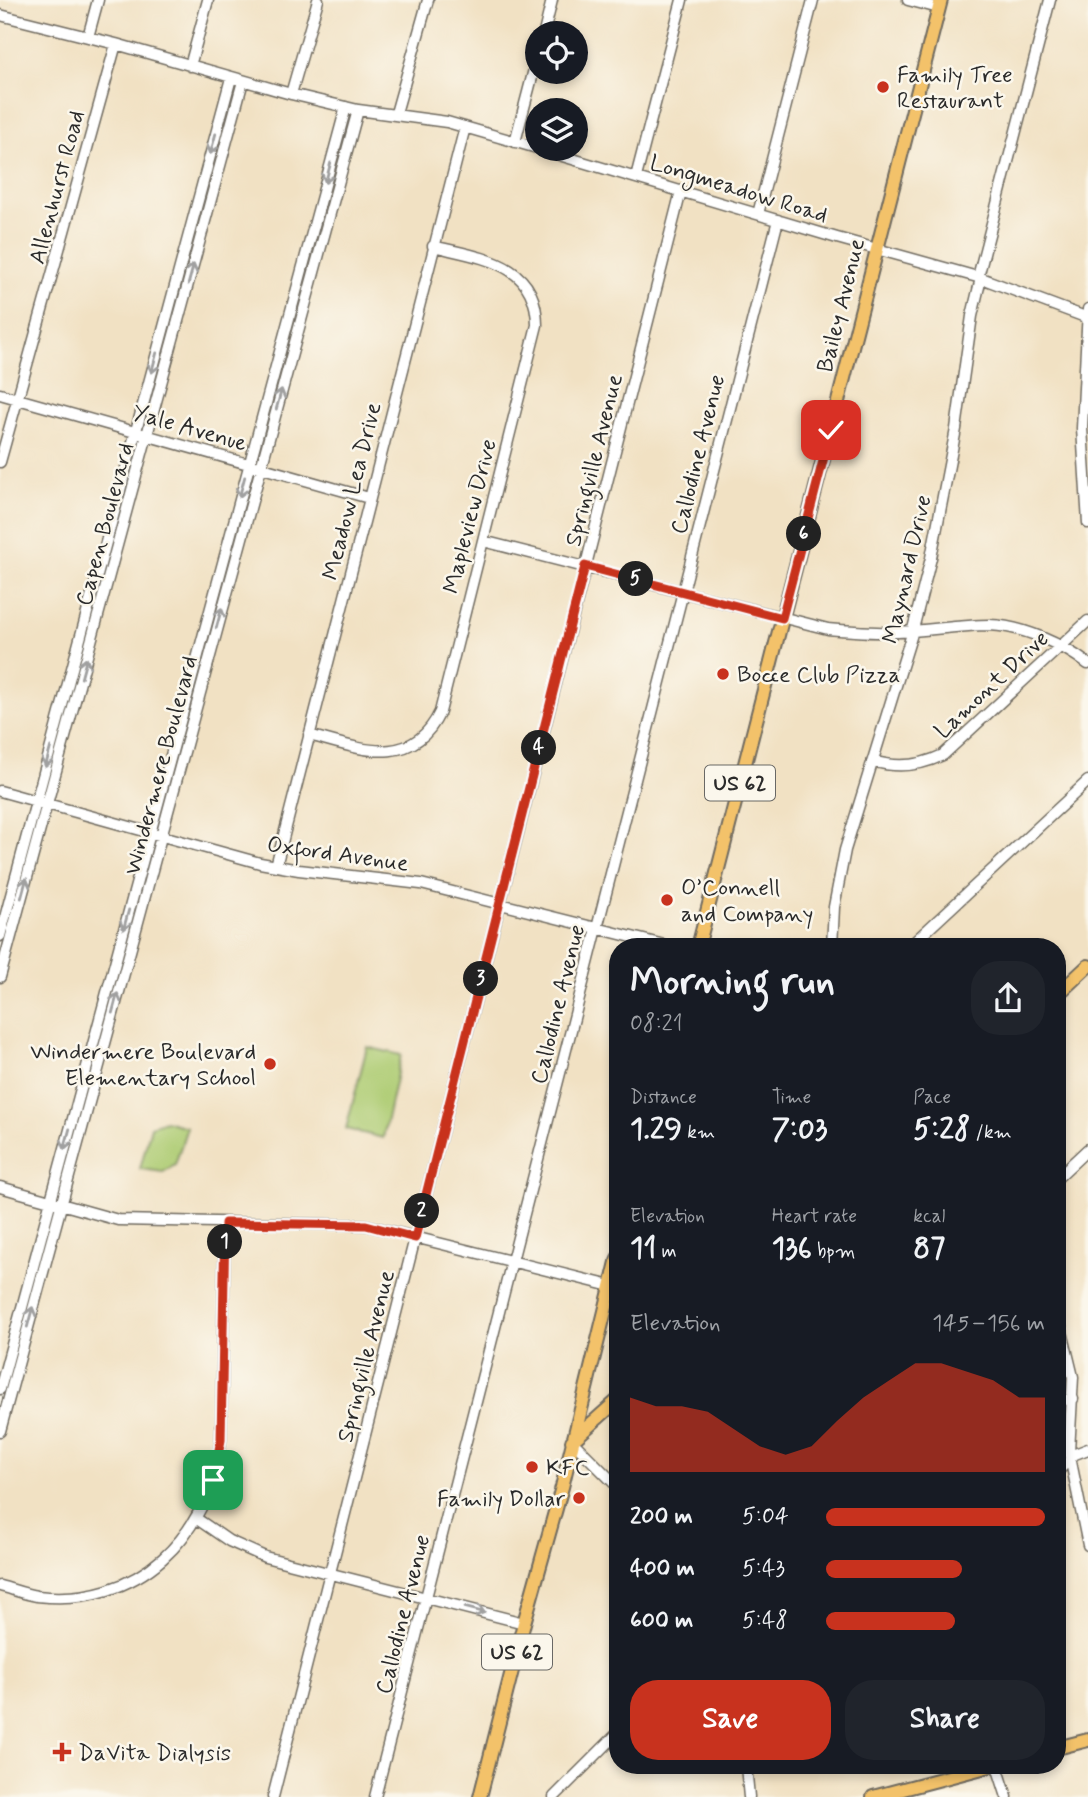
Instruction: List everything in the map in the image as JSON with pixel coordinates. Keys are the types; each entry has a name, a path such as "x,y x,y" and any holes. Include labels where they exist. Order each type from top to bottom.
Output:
{"main road":[{"name":"Bailey Avenue","path":"700,938 875,248 940,4"},
{"path":"1066,987 1088,966"},
{"name":"US 62","path":"480,1797 609,1294"},
{"path":"583,1393 592,1406 599,1408 609,1404"},
{"path":"572,1441 609,1408"},
{"path":"1066,1746 1088,1740"},
{"path":"873,1797 960,1774"}],"street":[{"path":"88,37 98,0"},
{"path":"190,66 208,0"},
{"path":"291,94 318,0"},
{"path":"396,113 428,0"},
{"path":"547,21 552,0"},
{"path":"636,177 682,0"},
{"path":"758,214 813,0"},
{"path":"908,0 940,4"},
{"name":"Maynard Drive","path":"832,938 834,907 852,826 912,631 939,521 956,429 969,329 980,277 1050,0"},
{"name":"Longmeadow Road","path":"0,15 116,44 291,94 358,110 396,113 465,127 525,144"},
{"name":"Allenhurst Road","path":"0,462 116,44"},
{"name":"Capen Boulevard","path":"0,977 41,803 136,431 231,78"},
{"name":"Capen Boulevard","path":"0,936 148,435 243,81"},
{"path":"516,142 530,84"},
{"name":"Windermere Boulevard","path":"155,835 248,464 346,107"},
{"name":"Windermere Boulevard","path":"0,1390 55,1203 358,110"},
{"name":"Meadow Lea Drive","path":"276,866 465,127"},
{"name":"Longmeadow Road","path":"582,161 980,277 1088,318"},
{"name":"Springville Avenue","path":"273,1797 681,191"},
{"name":"Callodine Avenue","path":"375,1797 778,220"},
{"name":"Mapleview Drive","path":"309,735 385,751 405,748 430,729 440,712 537,325 536,306 527,286 510,269 498,262 433,246"},
{"path":"1088,309 1082,439 1088,523"},
{"name":"Yale Avenue","path":"0,394 369,498"},
{"path":"483,541 828,629 912,631 993,625 1030,634 1060,646 1088,664"},
{"name":"Lamont Drive","path":"873,761 907,766 931,761 943,755 1088,621"},
{"path":"919,938 1088,781"},
{"name":"Oxford Avenue","path":"0,791 276,866 404,881 500,902 639,938"},
{"path":"1066,1170 1088,1149"},
{"path":"0,1188 118,1220 366,1225 609,1286"},
{"name":"Windermere Boulevard","path":"0,1431 55,1203"},
{"path":"0,1586 32,1595 54,1597 87,1595 118,1586 160,1561 183,1538 197,1518 213,1480 221,1440 225,1223"},
{"path":"1066,1342 1073,1377 1068,1441 1088,1545"},
{"path":"1066,1399 1073,1399"},
{"path":"572,1441 609,1478"},
{"path":"1066,1463 1075,1454 1088,1449"},
{"path":"197,1518 229,1541 247,1550 524,1623"},
{"path":"554,1797 609,1742"},
{"path":"747,1774 748,1797"},
{"path":"1000,1774 1007,1797"}],"green space":[{"path":"367,1047 401,1055 383,1138 346,1129"},
{"path":"165,1121 187,1127 175,1165 163,1172 140,1169 151,1126"}],"place":[{"name":"Family Tree Restaurant","path":"883,87"},
{"name":"Bocce Club Pizza","path":"723,674"},
{"name":"O’Connell and Company","path":"667,900"},
{"name":"Windermere Boulevard Elementary School","path":"270,1064"},
{"name":"KFC","path":"532,1467"},
{"name":"Family Dollar","path":"579,1498"},
{"name":"DaVita Dialysis","path":"62,1752"}],"route":[{"path":"213,1480 221,1440 225,1223 366,1225 415,1238 585,566 782,618 831,430"}]}
